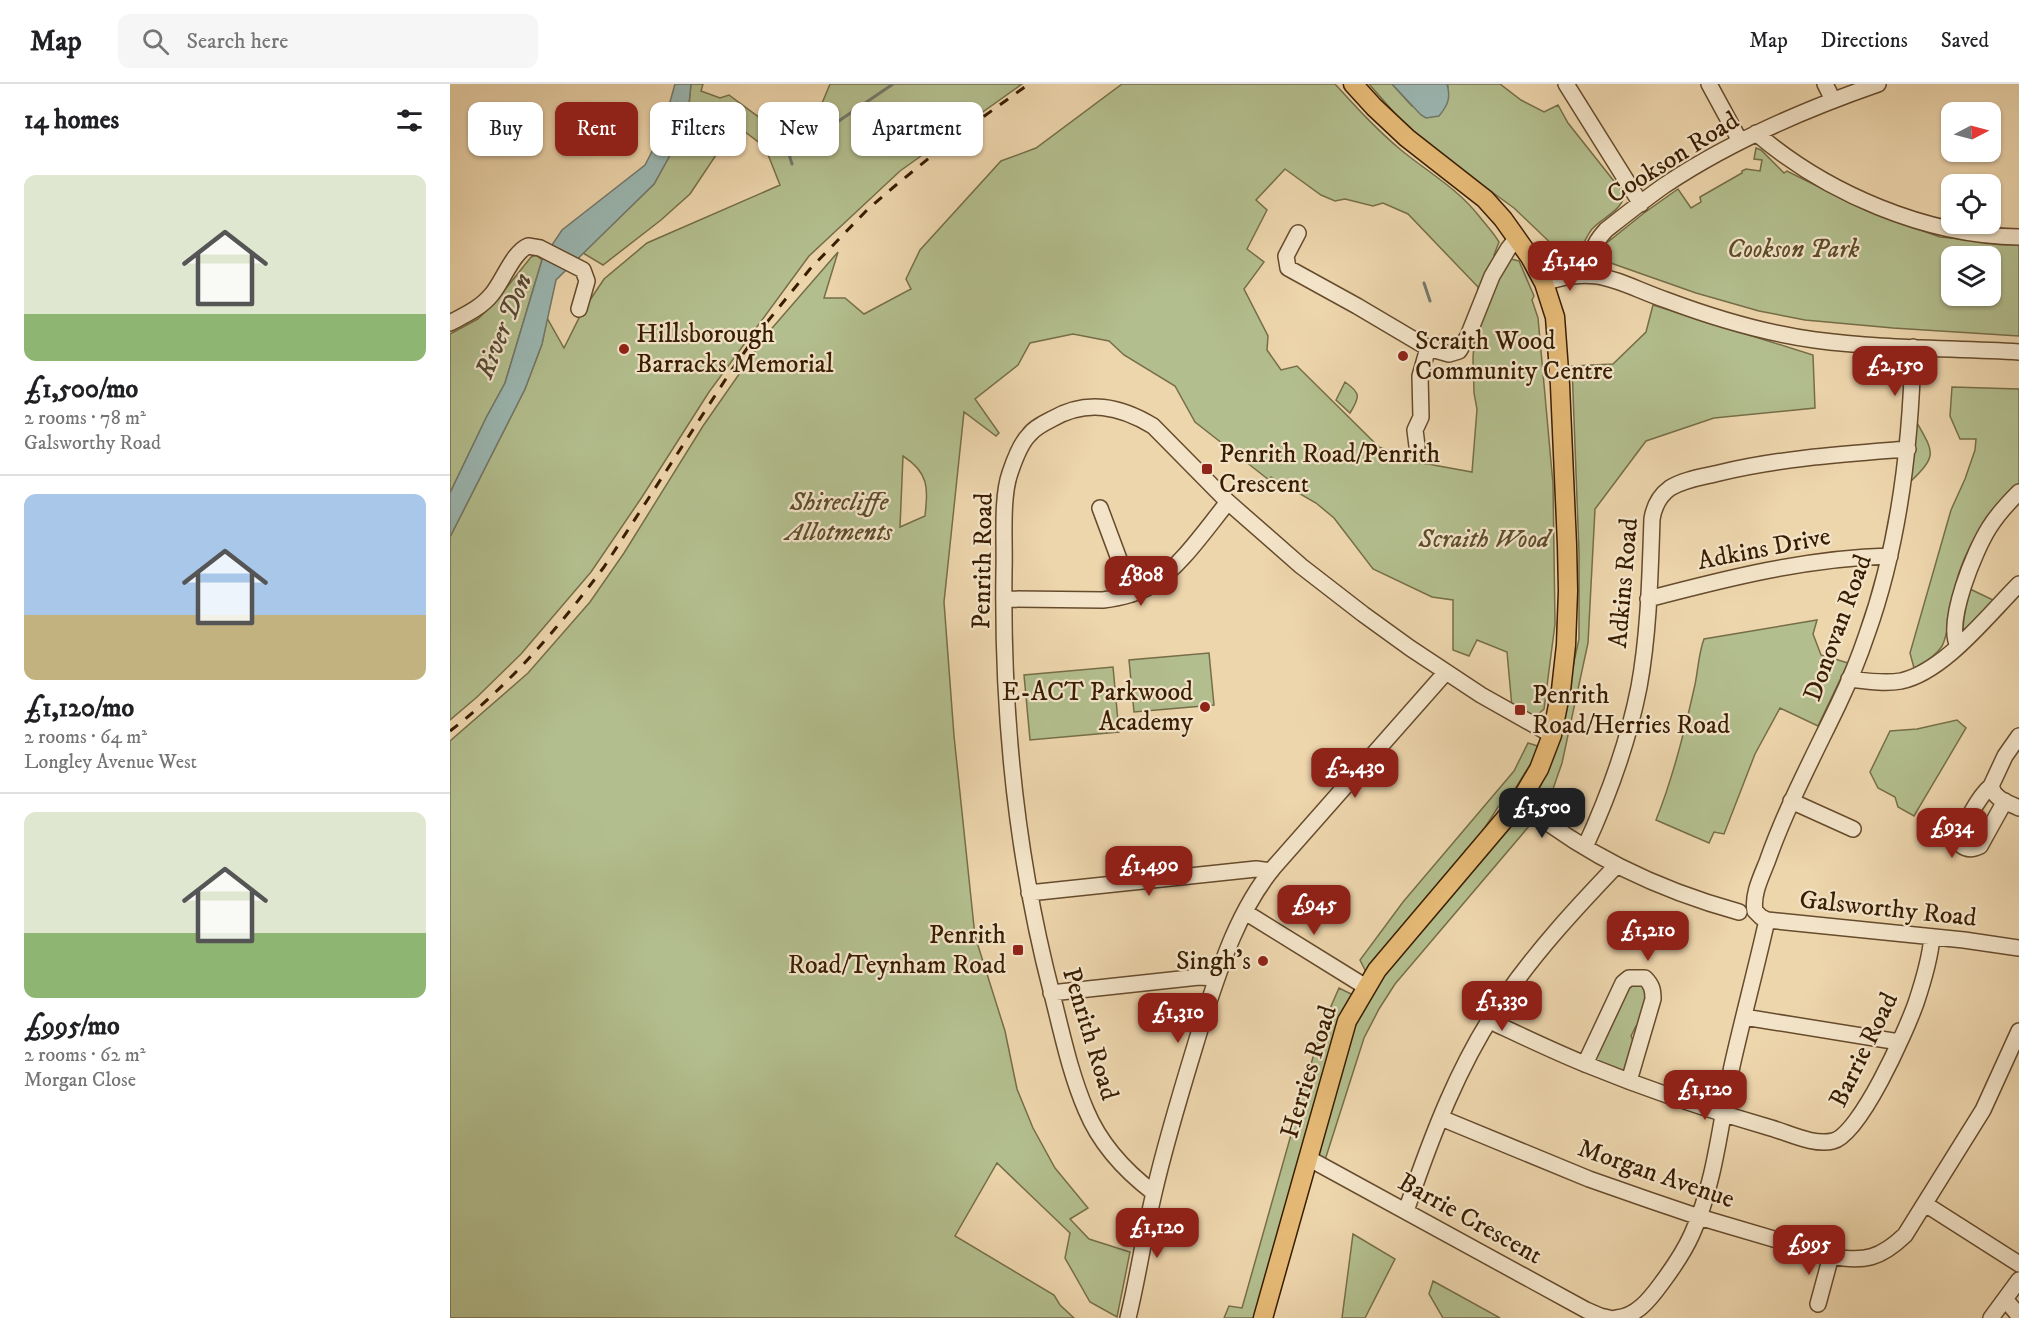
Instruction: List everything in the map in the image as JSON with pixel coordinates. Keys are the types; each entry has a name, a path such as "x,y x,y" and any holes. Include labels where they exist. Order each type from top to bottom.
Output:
{"main road":[{"name":"Herries Road","path":"1263,1318 1347,1021 1377,970 1520,801 1539,769 1552,735 1564,667 1568,591 1558,352 1555,317 1544,283 1517,237 1485,199 1407,138 1353,84"}],"street":[{"path":"1566,84 1641,204"},
{"path":"1709,84 1740,141"},
{"path":"1825,84 1833,100"},
{"name":"Cookson Road","path":"1592,274 1593,246 1599,237 1690,169 1756,133 1833,100 1878,84"},
{"path":"1756,133 1796,164 1865,201 1935,225 1992,235 2019,237"},
{"path":"1298,233 1286,256 1288,268 1428,348 1449,354 1459,351 1468,336 1498,264 1517,237"},
{"path":"450,323 476,309 489,298 524,248 534,246 583,270 587,278 579,309"},
{"path":"1544,283 1568,275 1592,274 1622,282 1696,311 1776,333 1833,342 2019,352"},
{"name":"Donovan Road","path":"1761,915 1755,900 1761,877 1791,801 1850,679 1878,602 1890,556 1904,482 1913,347"},
{"path":"1417,446 1415,430 1421,417 1420,376 1428,348"},
{"name":"Penrith Road","path":"1154,1192 1136,1179 1119,1162 1100,1136 1087,1112 1076,1085 1051,993 1029,893 1016,797 1007,681 1004,599 1006,498 1009,475 1029,435 1063,413 1083,408 1102,407 1121,410 1138,417 1168,439 1228,502 1301,566 1363,615 1493,703 1552,735"},
{"name":"Adkins Road","path":"1586,847 1612,783 1629,730 1639,686 1646,634 1654,507 1668,490 1689,480 1754,466 1837,454 1908,449"},
{"path":"1958,646 1955,640 1955,624 1959,603 1977,549 2002,510 2019,492"},
{"path":"1004,599 1103,600 1132,594 1150,586 1165,574 1228,502"},
{"path":"1100,508 1132,594"},
{"name":"Adkins Drive","path":"1648,599 1736,575 1779,567 1853,557 1890,556"},
{"path":"1850,679 1901,681 1936,665 2019,584"},
{"path":"1128,1318 1154,1192 1186,1076 1216,978 1245,912 1271,871 1446,672"},
{"path":"1991,786 1993,794 2012,805 1980,846 1975,849 1965,848 1961,844 1960,834 1977,803 1991,786 2005,756 2019,736"},
{"path":"1520,801 1586,847 1654,884 1739,912"},
{"path":"1791,801 1853,829"},
{"path":"1406,1211 1424,1160 1458,1079 1502,1000 1544,945 1617,865"},
{"path":"1029,893 1256,869 1271,871"},
{"path":"1245,912 1366,987"},
{"path":"1616,1318 1629,1315 1649,1300 1677,1261 1699,1217 1709,1181 1744,1017 1761,915"},
{"name":"Galsworthy Road","path":"1761,915 2019,948"},
{"name":"Barrie Road","path":"1490,1021 1585,1064 1629,1081 1811,1140 1833,1141 1844,1136 1852,1128 1883,1075 1915,1006 1927,967 1932,937"},
{"path":"1051,993 1199,977 1216,978"},
{"path":"1585,1064 1623,983 1629,978 1645,978 1651,984 1653,999 1629,1081"},
{"path":"1744,1017 1899,1042"},
{"name":"Morgan Avenue","path":"1441,1118 1589,1179 1699,1217 1831,1256 1851,1260 1866,1259 1882,1254 1905,1235 1983,1110 2019,1031"},
{"name":"Barrie Crescent","path":"1308,1158 1586,1310 1609,1318"},
{"path":"1925,1204 2019,1263"},
{"path":"1818,1304 1831,1256"},
{"path":"1991,1318 2019,1280"},
{"path":"2006,1300 2019,1316"}],"green space":[{"path":"691,84 703,84 701,91 720,98 729,95 738,102 689,102"},
{"path":"830,84 1022,84 983,112 983,102 851,102 851,156 921,156 900,171 809,256 709,392 591,572 521,654 450,720 450,537 525,389 542,344 547,318 564,348 582,312 604,279 647,243 780,185 769,156 839,156 839,102 823,102"},
{"path":"1122,84 1335,84 1392,142 1470,206 1499,242 1494,255 1519,261 1534,296 1532,300 1538,318 1553,484 1555,624 1544,709 1536,716 1512,707 1507,652 1477,640 1469,656 1453,650 1453,600 1432,597 1373,569 1334,518 1316,503 1271,477 1269,480 1195,422 1175,386 1124,355 1109,341 1073,334 1030,343 1018,365 975,399 999,433 996,436 964,412 944,602 954,736 975,936 1005,1031 1017,1089 1033,1128 1055,1168 1088,1208 1070,1219 1089,1239 1130,1252 1117,1317 1090,1302 1065,1258 1070,1233 997,1163 955,1236 1054,1295 1060,1305 1074,1318 450,1318 450,741 528,673 590,602 624,553 703,426 767,334 838,252 824,298 845,298 864,314 911,289 906,279 920,250 1001,161 1036,148","holes":["1285,169 1321,195 1335,201 1345,199 1373,206 1383,203 1408,214 1478,287 1473,358 1477,409 1472,472 1417,462 1379,447 1297,366 1281,370 1267,350 1268,336 1244,289 1264,262 1247,249 1267,210 1256,200","903,456 912,462 922,475 926,497 925,516 900,527"]},
{"path":"1369,84 1392,84 1412,106 1448,87 1447,84 1500,84 1521,100 1544,112 1558,105 1568,123 1625,195 1623,201 1592,229 1582,246 1561,253 1514,208 1449,161 1406,126"},
{"path":"746,108 758,116 758,142 746,133"},
{"name":"Cookson Park","path":"1756,148 1761,150 1784,173 1787,171 1865,210 1940,237 2019,244 2019,336 1805,320 1759,311 1696,293 1608,262 1601,255 1603,246 1678,189 1691,208 1701,202 1700,197 1742,171 1746,169 1760,171 1762,160 1754,159"},
{"path":"670,156 715,156 690,194 661,220 603,265 583,253 654,184"},
{"path":"536,255 542,260 505,383 450,493 450,334 478,319 495,302 531,257"},
{"path":"1653,305 1813,355 1815,408 1714,418 1646,441 1595,509 1588,643 1562,763 1545,812 1536,804 1536,798 1556,745 1579,639 1579,552 1572,366 1613,364 1646,332"},
{"path":"1345,382 1354,389 1357,396 1350,413 1336,400"},
{"path":"1952,387 2019,389 2019,483 1998,504 1971,544 1955,587 1942,646 1933,656 1914,668 1910,653 1951,510 1975,450 1976,439 1960,439 1950,416"},
{"path":"1916,421 1927,440 1930,453 1925,466 1910,482"},
{"path":"1970,589 1995,601 1967,629 1962,629 1961,618"},
{"path":"1817,620 1813,634 1821,655 1848,663 1818,726 1780,708 1755,754 1724,834 1714,832 1709,843 1656,820 1682,739 1704,639"},
{"path":"1209,653 1214,705 1134,712 1129,660"},
{"path":"1113,667 1119,732 1030,740 1024,675"},
{"path":"1957,720 1966,728 1914,816 1898,807 1895,797 1878,788 1870,772 1890,731 1917,729"},
{"path":"1528,743 1541,747 1510,797 1498,807 1479,837 1366,972 1360,960 1403,902 1514,771"},
{"path":"1527,815 1536,818 1395,984 1379,1009 1364,1038 1325,1160 1319,1156 1318,1150 1354,1028 1364,1004 1380,979 1518,816"},
{"path":"1640,982 1649,993 1640,1026 1636,1026 1631,1036 1635,1045 1628,1070 1623,1073 1593,1060 1611,1016 1616,1017 1620,1007 1619,1000 1626,986"},
{"path":"1339,988 1353,995 1257,1318 1224,1318 1229,1306 1242,1308 1321,1029"},
{"path":"1353,1234 1395,1259 1365,1318 1342,1318"},
{"path":"1433,1281 1500,1318 1443,1318 1429,1294"}],"water":[{"path":"675,84 691,84 689,102 670,102"},
{"path":"1392,84 1447,84 1448,101 1439,116 1426,118"},
{"path":"650,155 670,156 654,184 556,280 542,344 525,389 450,537 450,493 505,383 542,260 562,230 645,165"}],"waterway":[{"path":"792,164 787,148 827,129 893,84"},
{"path":"1424,283 1430,301"}],"railway":[{"path":"450,731 513,675 587,589 604,567 729,374 755,337 810,269 867,210 896,185 955,137 1029,84"}],"place":[{"name":"Hillsborough Barracks Memorial","path":"624,349"},
{"name":"Scraith Wood Community Centre","path":"1403,356"},
{"name":"Penrith Road/Penrith Crescent","path":"1207,469"},
{"name":"E-ACT Parkwood Academy","path":"1205,707"},
{"name":"Penrith Road/Herries Road","path":"1520,710"},
{"name":"Penrith Road/Teynham Road","path":"1018,950"},
{"name":"Singh's","path":"1263,961"}],"water label":[{"name":"River Don","path":"504,326"}],"park label":[{"name":"Shirecliffe Allotments","path":"839,517"},
{"name":"Scraith Wood","path":"1484,539"}]}
